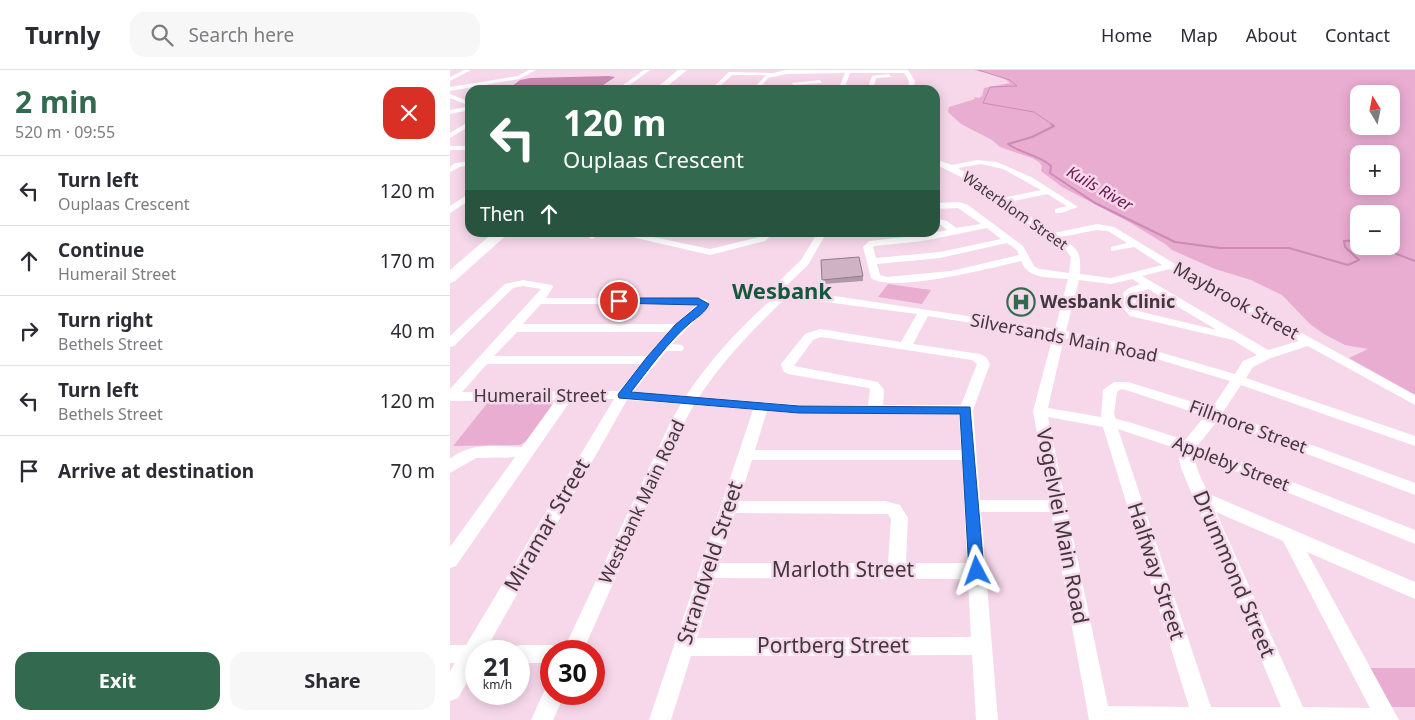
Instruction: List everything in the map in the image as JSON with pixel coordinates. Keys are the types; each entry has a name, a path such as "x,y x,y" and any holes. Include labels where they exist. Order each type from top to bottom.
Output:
{"highway":[{"path":"664,85 683,70"},
{"path":"679,85 693,72"},
{"path":"450,263 481,237"},
{"path":"450,278 498,237"}],"street":[{"path":"450,79 468,70"},
{"path":"473,85 519,77 533,70"},
{"path":"810,85 818,70"},
{"path":"723,84 731,73 772,74 818,70 904,70 909,84"},
{"path":"843,85 849,70"},
{"path":"630,74 646,73"},
{"path":"627,85 646,73"},
{"path":"759,85 772,74"},
{"path":"798,76 815,76 821,79 798,85"},
{"path":"872,85 874,77 877,76 909,84"},
{"path":"718,85 730,81"},
{"path":"762,85 774,82"},
{"path":"450,89 465,86"},
{"path":"450,96 465,102"},
{"path":"450,112 465,109"},
{"path":"450,133 465,127"},
{"path":"450,133 465,134"},
{"path":"450,148 465,148"},
{"path":"951,167 982,162 1000,166 1027,178 1074,207 1058,211"},
{"name":"Waterblom Street","path":"940,163 951,167 1070,248 1076,257 1074,278 1060,334"},
{"path":"450,170 458,165 465,164"},
{"path":"990,168 1000,166"},
{"path":"1009,181 1027,178"},
{"path":"1001,201 1049,192"},
{"path":"450,210 465,200"},
{"path":"940,206 962,206 1023,252 1029,268 1033,271 1074,278 1110,281 1172,266"},
{"path":"940,222 944,223 954,232"},
{"path":"940,235 988,225"},
{"name":"Maybrook Street","path":"1052,236 1100,226 1110,229 1172,266 1415,401"},
{"path":"635,237 710,252"},
{"path":"699,260 710,252 735,243 764,237"},
{"path":"784,291 811,255 820,237"},
{"name":"Westbank Main Road","path":"578,640 675,428 690,401 714,364 816,255 825,237"},
{"path":"928,237 872,243 868,247 876,277 888,280 951,274 1026,257"},
{"path":"628,243 639,238"},
{"path":"664,251 686,239"},
{"path":"871,261 940,255 1008,240"},
{"path":"1114,249 1136,244"},
{"path":"1134,276 1267,355"},
{"path":"450,343 509,286 521,283 547,286 548,289 538,301 450,397"},
{"path":"1150,286 1133,290 1128,295 1130,309 1137,316 1215,334 1236,336"},
{"name":"Silversands Main Road","path":"784,291 1060,334 1147,353 1237,380 1415,440"},
{"path":"538,301 698,301 704,304 701,308 715,311"},
{"name":"Miramar Street","path":"482,640 623,395 650,360 681,326 701,308"},
{"path":"905,346 924,313"},
{"path":"513,328 696,327"},
{"path":"875,410 877,390 873,385 793,371 788,368 787,364 808,337 815,334 905,346 975,357 981,360 983,366 966,410 987,720"},
{"name":"Vogelvlei Main Road","path":"1060,334 1040,411 1057,506 1100,718"},
{"path":"1189,447 1199,431 1215,414 1248,364 1267,355 1310,341"},
{"path":"662,347 678,348"},
{"path":"484,360 650,360"},
{"name":"Fillmore Street","path":"1108,422 1110,390 1119,385 1128,386 1215,414 1415,489"},
{"name":"Humerail Street","path":"450,397 623,395 760,407 966,410"},
{"path":"450,561 566,396"},
{"name":"Strandveld Street","path":"660,720 760,407"},
{"name":"Appleby Street","path":"1040,411 1108,422 1189,447 1415,538"},
{"name":"Halfway Street","path":"1108,422 1204,718"},
{"name":"Drummond Street","path":"1189,447 1187,458 1189,468 1297,719"},
{"path":"450,468 457,460 470,453 526,452"},
{"path":"745,455 969,455"},
{"path":"1201,498 1415,591"},
{"path":"972,506 1057,506"},
{"path":"728,507 885,507 894,509 900,518 897,570"},
{"path":"1100,718 1388,719 1290,536"},
{"name":"Marloth Street","path":"708,570 977,571"},
{"name":"Portberg Street","path":"683,647 982,646"},
{"path":"450,654 465,654"},
{"name":"Miramar Street","path":"450,691 465,668"},
{"path":"542,720 549,705"}],"shaded area":[{"path":"973,70 1415,70 1415,395 1349,358 1368,349 1345,345 1324,334 1310,324 1282,295 1251,280 1215,269 1172,250 1129,222 1062,187 1041,171 1042,166 1039,162 1000,147 992,140 961,124 948,112 949,107 975,99 974,97 979,98 982,96 984,88 1010,83 997,75"},
{"path":"615,77 603,85 514,85 520,80 531,78"},
{"path":"888,284 931,290 922,304 878,297"},
{"path":"489,401 550,402 552,405 526,441 520,445 453,446"},
{"path":"1366,668 1415,668 1415,707 1387,707"}],"building":[{"path":"859,257 863,276 822,280 821,260"}],"waterway":[{"name":"Kuils River","path":"978,70 1010,80 1017,86 990,87 983,103 1034,112 1053,125"},
{"name":"Kuils River","path":"1051,124 1054,126 1032,137 1008,144 1047,162 1051,166 1050,173 1095,203 1175,242 1220,248 1289,248 1348,265 1359,260 1354,255"},
{"name":"Kuils River","path":"1350,241 1344,241 1345,247 1350,252"},
{"name":"Kuils River","path":"1399,255 1415,261"}],"place":[{"name":"Wesbank Clinic","path":"1021,302"}],"district":[{"name":"Wesbank","path":"782,291"}],"route":[{"path":"619,301 698,301 704,304 650,360 623,395 799,409 966,410 977,571"}]}
